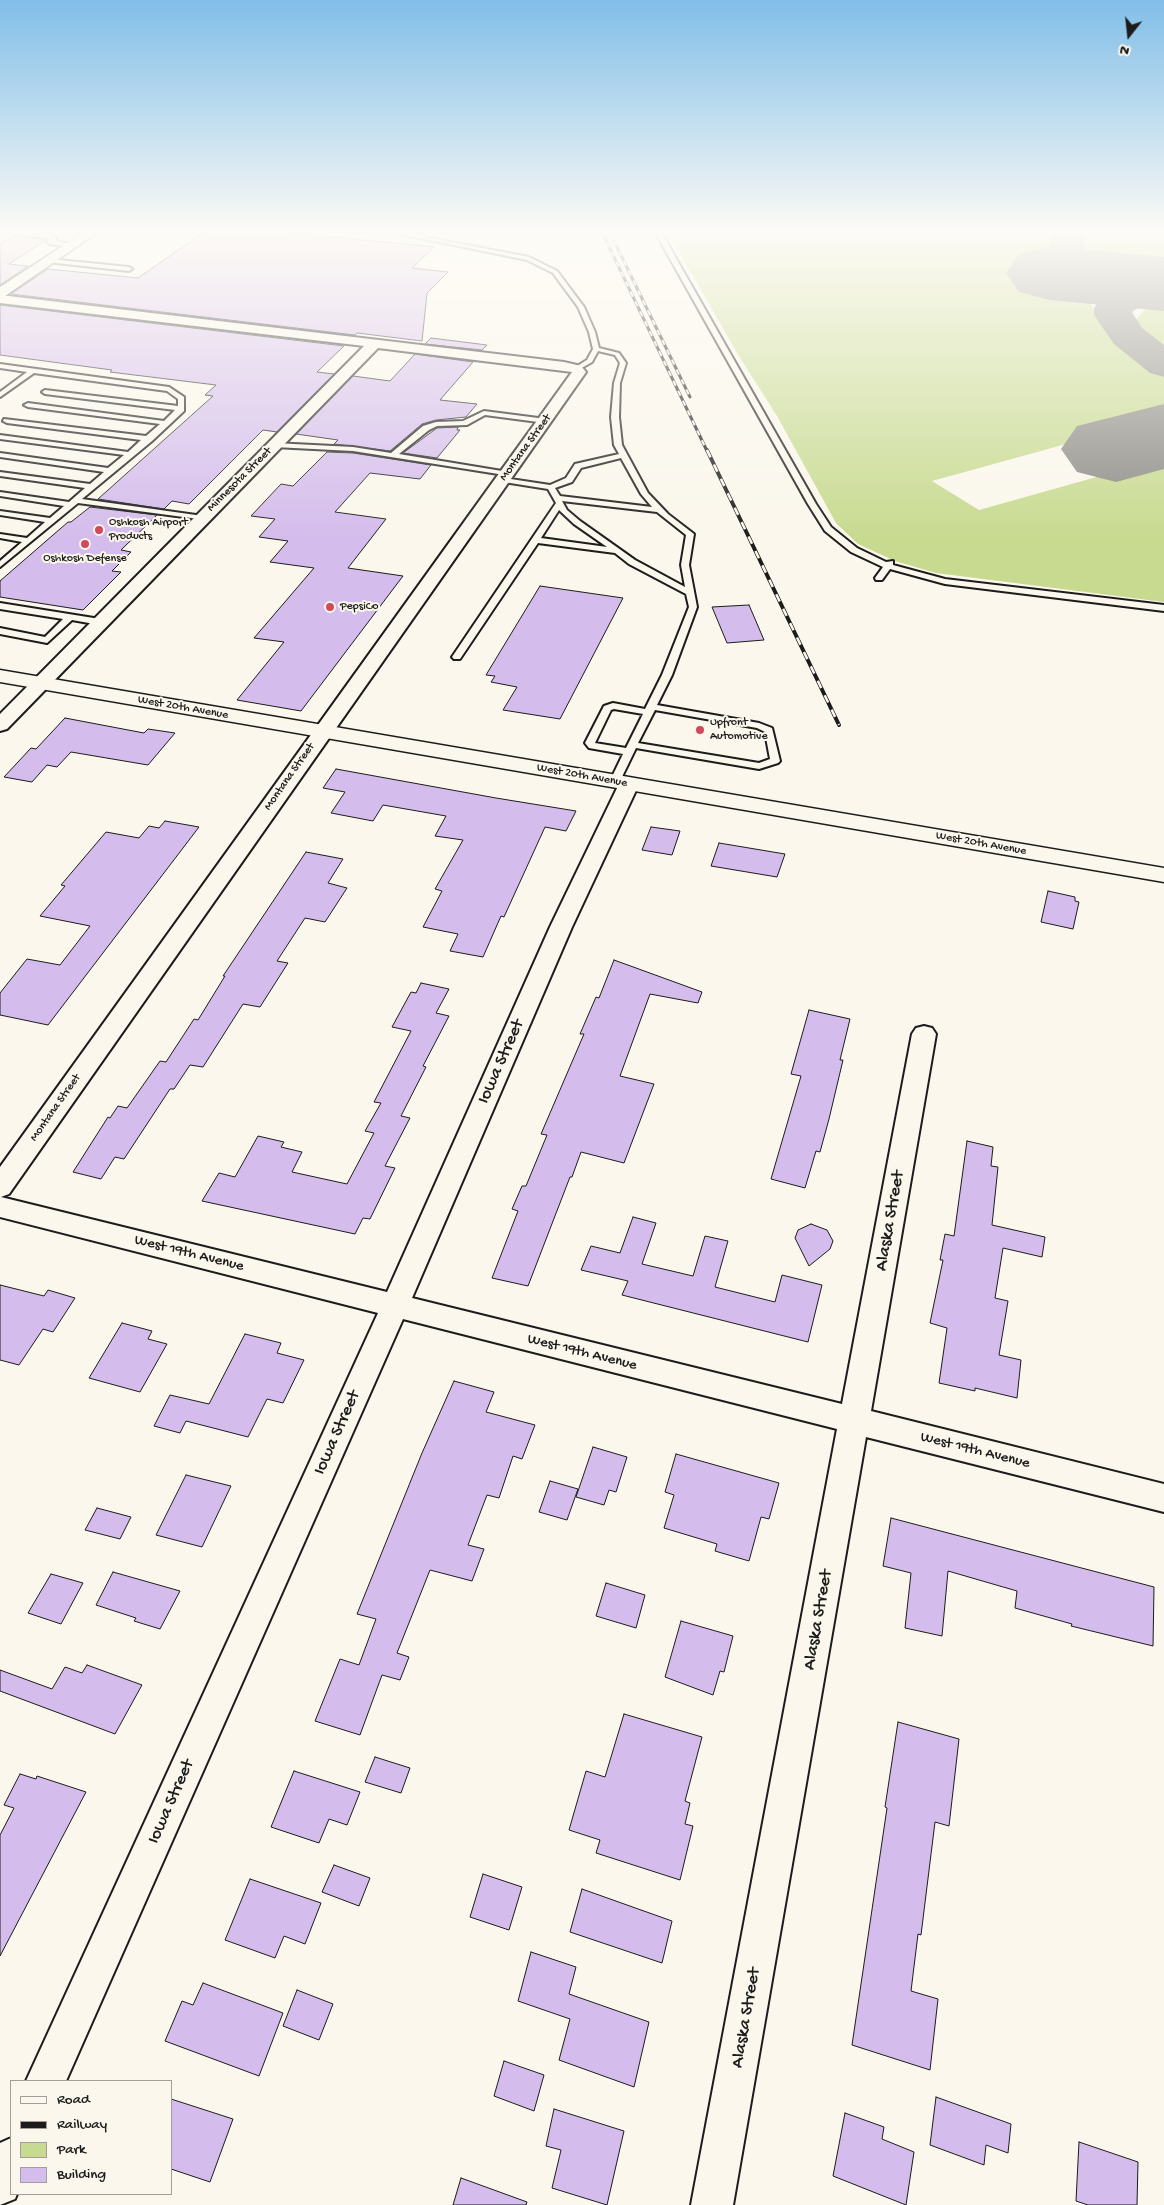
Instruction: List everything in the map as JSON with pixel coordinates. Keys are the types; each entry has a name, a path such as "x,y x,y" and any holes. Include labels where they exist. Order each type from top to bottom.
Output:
{"main road":[{"name":"West 20th Avenue","path":"0,676 1164,875"}],"street":[{"path":"306,335 576,369"},
{"name":"Minnesota Street","path":"0,725 375,343"},
{"name":"Montana Street","path":"0,1188 322,732 546,421 579,374 576,369"},
{"name":"Iowa Street","path":"46,2080 395,1306 561,927 622,782"},
{"name":"Alaska Street","path":"712,2205 856,1421 924,1034"},
{"name":"West 19th Avenue","path":"0,1207 1164,1498"},
{"path":"0,2184 10,2161"}],"lane":[{"path":"576,369 590,361 596,349 593,335"},
{"path":"717,335 828,529 854,550 889,564 945,581 1164,608"},
{"path":"596,349 617,354 623,363 617,382 615,417 618,445 645,494 665,516 690,534 685,565 693,607 651,710 632,749 622,782"},
{"path":"1,366 169,389 182,398 181,409 166,423 52,522 2,561"},
{"path":"0,395 33,370"},
{"path":"60,380 68,374"},
{"path":"21,410 53,386"},
{"path":"45,392 181,409"},
{"path":"28,405 166,423"},
{"path":"393,455 426,428 436,424 464,424 484,413 546,421"},
{"path":"0,426 4,420 14,415"},
{"path":"4,420 149,438"},
{"path":"0,437 130,454"},
{"path":"274,445 353,449 393,455 552,487 569,480 578,466 624,455"},
{"path":"0,455 111,471"},
{"path":"0,474 92,487"},
{"path":"552,487 564,511 615,551 690,593"},
{"path":"0,494 203,518"},
{"path":"559,501 659,510"},
{"path":"457,657 536,540 559,501"},
{"path":"0,514 52,522"},
{"path":"0,536 29,541"},
{"path":"536,540 615,551"},
{"path":"879,578 889,564"},
{"path":"0,606 100,622"},
{"path":"0,632 47,640 70,617"},
{"path":"613,706 651,710 759,726 770,730 775,761 759,766 632,749 592,746 590,743 607,708 613,706"}],"green space":[{"path":"727,335 1112,335 1141,362 1164,377 1164,417 932,481 979,510 1164,458 1164,602 936,573 895,561 858,544 836,523 777,416"},
{"path":"1144,335 1164,335 1164,353"}],"building":[{"path":"0,335 251,335 344,346 317,372 334,374 277,432 263,430 189,504 172,501 164,509 98,499 213,396 205,395 216,385 110,372 112,370 0,355"},
{"path":"372,335 423,335 422,341"},
{"path":"431,338 487,345 482,350 425,344"},
{"path":"415,354 473,362 440,400 477,404 466,417 436,420 422,424 390,451 334,444 338,440 296,434 353,376 390,381"},
{"path":"458,427 457,430 460,430 437,458 403,453 437,428"},
{"path":"327,452 353,453 431,465 420,479 370,473 335,512 386,519 348,568 403,576 301,711 237,700 284,642 254,638 314,568 270,562 288,541 259,537 275,519 251,516 281,484 293,486"},
{"path":"90,507 157,515 121,550 131,552 112,571 121,572 83,610 0,597 0,581 68,522 71,522"},
{"path":"540,586 623,598 560,719 503,710 517,687 491,682 495,676 486,675"},
{"path":"749,605 764,640 727,643 712,607"},
{"path":"65,718 144,733 148,729 175,733 148,765 71,752 57,767 47,765 32,782 4,777 31,748 36,749"},
{"path":"336,769 576,811 566,831 545,827 504,917 501,916 483,957 450,951 458,934 423,927 442,891 435,889 463,840 435,836 446,816 383,805 373,821 331,813 345,792 323,788"},
{"path":"165,821 199,827 48,1025 0,1015 0,993 27,959 60,965 90,926 40,916 65,886 61,885 106,832 139,838 149,826 159,828"},
{"path":"651,827 680,831 672,855 642,850"},
{"path":"719,843 785,854 777,877 711,866"},
{"path":"306,852 343,859 328,883 347,888 325,922 305,918 277,961 288,963 260,1007 243,1004 203,1067 190,1065 174,1089 170,1089 124,1159 115,1157 101,1179 73,1172 108,1117 110,1118 118,1106 127,1108 160,1061 166,1062 194,1019 198,1020 225,976 223,976"},
{"path":"1048,891 1075,897 1075,901 1079,902 1073,929 1041,922"},
{"path":"614,960 702,992 698,1003 650,994 620,1076 654,1084 624,1163 581,1152 528,1286 492,1278 518,1211 512,1209 522,1186 526,1186 547,1135 541,1134 584,1034 580,1034 596,997 599,998"},
{"path":"421,983 449,989 436,1013 449,1016 423,1066 426,1067 401,1116 410,1118 385,1166 395,1168 370,1219 363,1218 355,1234 202,1201 219,1173 235,1177 258,1136 284,1142 281,1147 302,1152 292,1172 347,1184 374,1133 365,1131 381,1103 374,1102 411,1031 392,1027 411,992 416,993"},
{"path":"809,1010 850,1019 840,1060 843,1060 829,1119 820,1152 816,1151 805,1188 771,1179 801,1076 791,1074"},
{"path":"967,1141 993,1147 991,1166 998,1167 992,1225 1045,1237 1042,1257 1003,1248 995,1298 1008,1301 999,1355 1021,1360 1017,1398 975,1388 975,1391 939,1383 947,1328 930,1323 943,1260 940,1260 945,1234 954,1236"},
{"path":"633,1217 656,1223 642,1264 693,1276 705,1236 728,1241 715,1287 775,1302 782,1275 822,1285 808,1342 622,1295 628,1281 581,1270 591,1246 620,1253"},
{"path":"811,1224 827,1230 833,1241 830,1249 809,1266 795,1238 798,1230"},
{"path":"0,1285 44,1296 48,1290 75,1298 53,1332 43,1329 19,1365 0,1360"},
{"path":"122,1323 152,1331 148,1339 167,1344 140,1392 89,1378"},
{"path":"245,1334 281,1343 277,1353 304,1360 283,1403 267,1399 248,1437 186,1421 180,1433 154,1426 170,1395 209,1404"},
{"path":"454,1381 494,1392 486,1412 535,1425 522,1459 513,1456 499,1498 487,1495 468,1545 484,1549 472,1581 430,1570 397,1653 409,1657 400,1680 382,1675 360,1735 315,1721 340,1659 359,1665 376,1619 357,1614 422,1453"},
{"path":"593,1447 627,1457 616,1492 609,1490 604,1505 576,1497"},
{"path":"676,1454 779,1483 769,1519 761,1517 749,1561 715,1551 717,1544 664,1528 674,1495 665,1492"},
{"path":"186,1475 231,1486 202,1547 156,1535"},
{"path":"550,1481 578,1489 567,1520 539,1512"},
{"path":"97,1508 131,1517 120,1539 85,1530"},
{"path":"891,1518 1154,1587 1153,1646 1071,1626 1072,1624 1015,1608 1017,1591 948,1571 942,1636 905,1628 911,1573 883,1566"},
{"path":"113,1572 180,1591 160,1629 134,1621 136,1618 96,1605"},
{"path":"51,1574 83,1583 61,1624 28,1613"},
{"path":"606,1583 645,1595 636,1628 596,1616"},
{"path":"681,1621 733,1636 724,1672 720,1671 713,1695 665,1677"},
{"path":"87,1665 142,1685 115,1734 0,1691 0,1670 52,1689 65,1667 82,1673"},
{"path":"624,1714 702,1737 685,1801 690,1803 685,1824 693,1826 680,1880 596,1853 600,1840 569,1830 586,1771 605,1777"},
{"path":"898,1722 959,1739 949,1826 935,1822 921,1935 918,1934 911,1991 938,1999 930,2070 852,2045"},
{"path":"375,1757 410,1768 401,1793 365,1782"},
{"path":"294,1771 360,1792 347,1825 329,1819 319,1843 271,1827"},
{"path":"20,1774 36,1779 37,1776 86,1792 0,1956 0,1835 14,1808 4,1805"},
{"path":"334,1865 370,1878 359,1906 322,1892"},
{"path":"483,1874 522,1887 509,1930 470,1917"},
{"path":"250,1879 321,1903 305,1944 284,1936 275,1958 225,1940"},
{"path":"582,1889 672,1921 662,1963 570,1932"},
{"path":"531,1952 576,1967 569,1994 649,2022 634,2087 559,2060 570,2019 518,2001"},
{"path":"203,1983 283,2013 259,2076 165,2041 182,2001 193,2005"},
{"path":"297,1990 333,2004 319,2040 283,2026"},
{"path":"504,2061 544,2075 534,2111 494,2096"},
{"path":"936,2097 1011,2124 1008,2153 986,2145 984,2165 930,2145"},
{"path":"172,2099 233,2119 210,2182 172,2169"},
{"path":"554,2109 624,2131 607,2205 552,2188 561,2150 546,2146"},
{"path":"845,2113 884,2127 882,2139 914,2152 906,2205 833,2176"},
{"path":"1079,2142 1138,2162 1137,2205 1088,2205 1076,2201"},
{"path":"461,2178 527,2202 526,2205 453,2205"}],"taxiway":[{"path":"1127,335 1164,365"}],"runway":[{"path":"1116,449 1164,436"}],"railway":[{"path":"651,335 707,451"},
{"path":"660,335 690,397"},
{"path":"707,450 839,725"}],"place":[{"name":"Oshkosh Airport Products","path":"99,530"},
{"name":"Oshkosh Defense","path":"85,544"},
{"name":"PepsiCo","path":"330,607"},
{"name":"Upfront Automotive","path":"700,730"}]}
